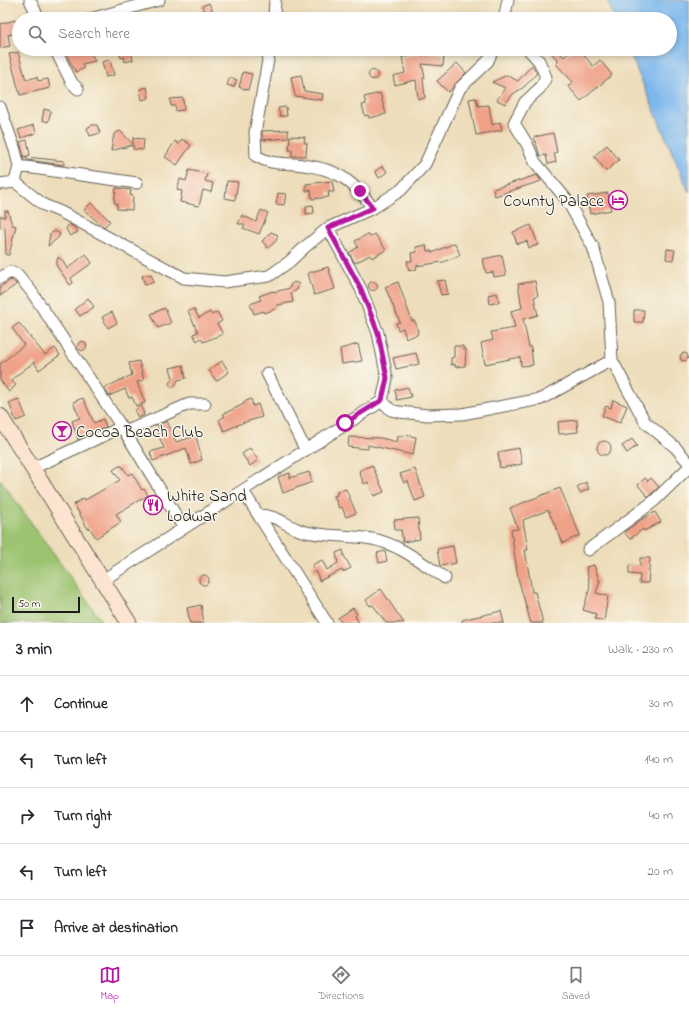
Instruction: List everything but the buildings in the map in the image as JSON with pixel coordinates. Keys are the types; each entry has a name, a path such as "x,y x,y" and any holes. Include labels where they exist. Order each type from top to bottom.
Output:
{"street":[{"path":"30,0 36,12"},
{"path":"115,12 159,0"},
{"path":"274,12 275,0"},
{"path":"505,12 508,0"},
{"path":"58,56 72,83 78,89"},
{"path":"269,56 254,133 256,156 267,162 314,166 330,170 347,180 360,191 373,208"},
{"path":"0,184 15,182 44,205 61,212 184,278 206,282 244,281 269,276 289,262 328,228 373,208 401,190 425,164 460,88 488,61 490,56"},
{"path":"534,56 539,61 546,76 540,88 525,102 514,123 527,144 535,162 567,200 593,247 610,302 612,360 645,422 675,447 689,463"},
{"path":"0,107 19,166 15,182"},
{"path":"19,166 137,183"},
{"path":"102,580 183,527 243,491 382,400 387,378 378,333 361,289 328,228"},
{"path":"0,278 10,272 18,275 124,430 183,527"},
{"path":"382,400 391,410 399,412 428,415 462,414 541,399 612,360"},
{"path":"267,373 306,449"},
{"path":"33,468 162,414 189,404 205,404"},
{"path":"0,416 129,623"},
{"path":"588,550 654,501 689,467"},
{"path":"243,491 327,623"},
{"path":"259,515 272,516 302,531 358,537 386,543 406,552 445,578"}],"green space":[{"path":"0,479 103,623 0,623"}],"water":[{"path":"607,0 689,0 689,192 631,56 677,56 677,12 612,12"}],"place":[{"name":"County Palace","path":"618,200"},
{"name":"Cocoa Beach Club","path":"62,431"},
{"name":"White Sand Lodwar","path":"153,505"}],"route":[{"path":"345,423 382,400 387,378 378,333 369,307 328,228 373,208 360,191"}]}
